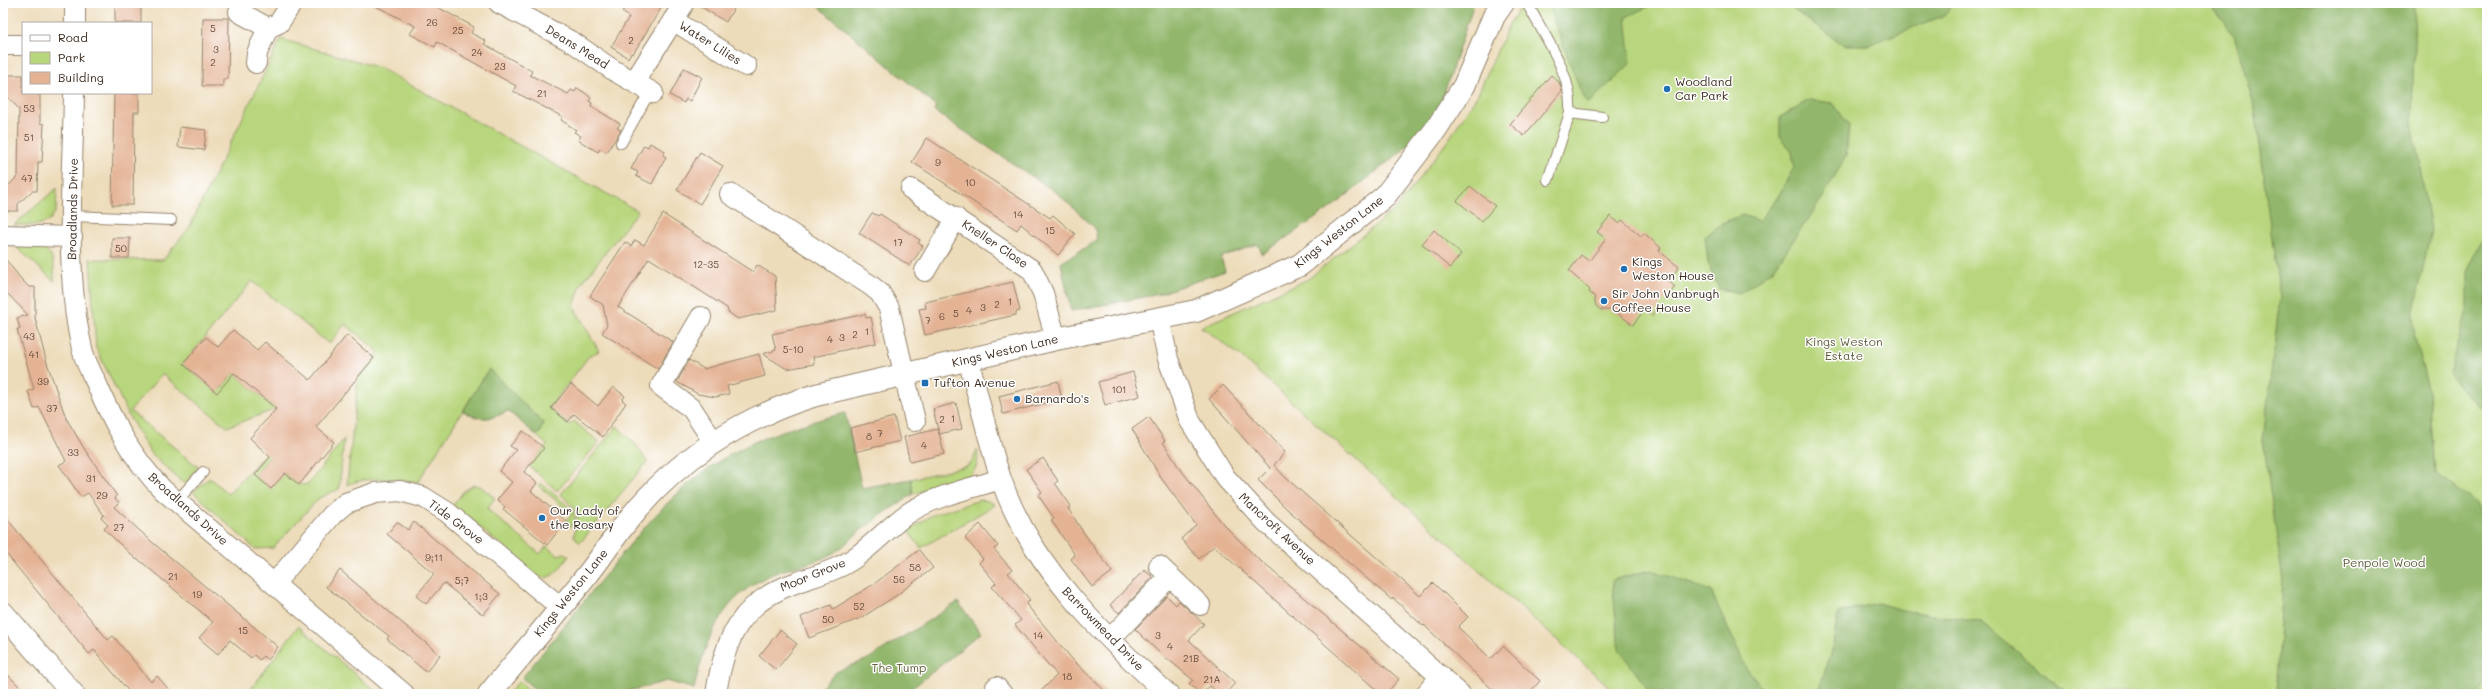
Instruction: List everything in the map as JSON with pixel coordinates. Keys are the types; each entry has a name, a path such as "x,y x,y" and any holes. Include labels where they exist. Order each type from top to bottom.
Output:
{"street":[{"path":"75,3 75,22"},
{"path":"256,63 257,53 268,28 279,23 292,3"},
{"name":"Deans Mead","path":"499,3 574,43 646,88"},
{"name":"Kings Weston Lane","path":"489,694 630,518 661,485 713,441 751,420 790,403 905,374 1056,339 1196,311 1300,265 1385,196 1436,129 1464,86 1494,16 1503,3"},
{"path":"238,12 268,28"},
{"name":"Water Lilies","path":"646,88 678,13 746,66"},
{"path":"3,44 22,45"},
{"name":"Broadlands Drive","path":"74,94 72,237 77,321 81,345 87,362 104,403 132,454 150,477 177,501 404,694"},
{"name":"Kneller Close","path":"911,189 1032,270 1041,289 1056,339"},
{"path":"730,194 751,199 880,294 884,299 893,321 916,421"},
{"name":"Kneller Close","path":"925,271 956,218"},
{"path":"3,235 72,237"},
{"path":"701,317 661,386 692,409 713,441"},
{"name":"Mancroft Avenue","path":"1159,318 1168,360 1190,421 1225,477 1266,522 1460,694"},
{"name":"Barrowmead Drive","path":"968,359 1001,479 1024,528 1056,578 1110,639 1168,694"},
{"name":"Moor Grove","path":"716,694 724,654 730,637 749,609 762,598 773,591 845,564 908,514 924,505 1001,479"},
{"name":"Tide Grove","path":"274,584 332,515 346,503 375,493 400,491 423,497 447,512 560,607"},
{"path":"1110,639 1165,571 1200,605"},
{"path":"3,613 73,694"},
{"path":"1426,694 1441,676"}],"lane":[{"path":"1527,3 1568,81 1571,103 1570,113 1548,180"},
{"path":"621,143 646,88"},
{"path":"1570,113 1602,117"},
{"path":"72,216 171,220"},
{"path":"177,501 203,472"}],"green space":[{"path":"814,3 1474,3 1440,105 1431,122 1403,150 1332,207 1262,254 1258,244 1221,257 1225,271 1159,294 1071,311 1061,263 1097,240 1095,228 1057,193 934,111 936,106"},
{"name":"Kings Weston Estate","path":"1523,3 2487,3 2487,694 1613,694 1605,683 1238,354 1201,327 1308,279 1397,208 1449,139 1478,94 1509,24"},
{"path":"1547,3 1656,3 1626,17 1631,63 1588,104 1581,92"},
{"path":"1784,3 1955,3 1945,15 1868,45 1844,45"},
{"name":"Penpole Wood","path":"2208,3 2415,3 2412,122 2431,230 2413,315 2415,340 2429,391 2435,473 2477,504 2487,535 2485,683 2480,694 2275,694 2283,581 2263,440 2280,297 2253,102 2234,35"},
{"path":"281,39 380,68 638,211 581,284 574,307 599,351 589,356 549,408 569,425 574,421 599,442 557,491 529,466 547,445 536,435 540,433 489,369 418,482 373,479 347,485 358,378 379,352 345,324 329,344 252,281 183,364 217,393 234,373 276,409 227,427 162,374 130,411 199,468 184,484 151,454 130,418 96,348 90,259 163,260 189,228"},
{"path":"1809,100 1833,103 1849,126 1846,156 1823,197 1773,270 1740,293 1719,289 1708,263 1705,236 1724,222 1743,215 1759,221 1778,197 1794,167 1792,152 1780,137 1780,117"},
{"path":"57,188 56,211 49,221 38,225 14,225"},
{"path":"2487,228 2487,411 2484,411 2464,392 2449,373 2467,311 2467,272"},
{"path":"14,245 34,246 46,250 50,254 53,261 54,281"},
{"path":"489,369 543,423 540,433 536,435 508,411 491,418 480,418 463,411"},
{"path":"845,413 862,488 911,479 913,494 884,513 835,552 814,562 775,573 757,582 742,593 729,606 711,635 704,652 694,689 667,681 618,694 540,694 522,678 615,562 671,499 687,485 721,460 765,437 797,426"},
{"path":"617,426 637,446 647,462 580,543 574,536 578,513 561,494"},
{"path":"344,439 339,489 319,498 273,548 255,549 193,492 208,479 211,479 228,494 266,453 270,456 255,475 271,489 285,473 299,485 308,484"},
{"path":"977,450 977,464 972,474 913,494 911,479 967,466 972,462"},
{"path":"541,483 574,511 575,520 570,527 565,522 572,514 539,486"},
{"path":"473,485 480,486 495,498 487,509 540,554 547,546 558,555 565,553 569,556 553,575 544,578 539,577 453,505 464,491"},
{"path":"980,500 988,501 995,505 921,548 908,531 932,515"},
{"path":"1651,570 1711,591 1746,668 1767,694 1651,694 1619,649 1612,580"},
{"name":"The Tump","path":"958,602 981,633 905,694 815,694 836,672 868,659"},
{"path":"1877,603 1907,611 1981,622 2069,694 1817,694 1832,651 1838,613"},
{"path":"298,626 379,694 258,694 251,689"},
{"path":"519,681 534,694 508,694"}],"building":[{"path":"115,3 141,3 141,22 115,22"},
{"path":"370,3 430,3 474,27 471,33 486,41 484,44 532,71 530,75 568,94 571,90 575,92 577,88 585,93 591,98 589,101 592,103 591,106 620,124 617,128 621,130 607,152 600,149 598,152 578,140 581,136 574,132 576,130 561,120 563,117 513,91 516,86 437,42 435,47 410,34 415,26"},
{"path":"628,3 664,3 633,54 631,53 628,58 611,47 629,17 622,12"},
{"path":"695,3 737,3 726,22"},
{"path":"203,18 229,18 228,79 223,79 223,86 202,86"},
{"path":"684,68 702,77 690,101 686,99 684,103 670,95"},
{"path":"3,75 22,75 22,94 40,95 40,123 44,124 42,162 38,162 37,191 32,191 18,204 18,211 3,211 3,191 18,176 19,109 3,92"},
{"path":"1551,75 1559,82 1562,91 1524,136 1510,124"},
{"path":"114,94 139,94 139,112 134,112 133,205 112,205"},
{"path":"180,127 206,130 204,150 178,147"},
{"path":"927,138 1050,218 1053,215 1075,234 1058,255 1021,224 1017,230 992,214 912,162"},
{"path":"650,143 665,151 663,155 666,157 652,184 636,176 638,172 631,169 644,145 648,147"},
{"path":"700,152 723,166 700,204 677,190"},
{"path":"1470,186 1495,206 1482,221 1457,201"},
{"path":"872,213 878,216 880,214 920,240 918,243 923,246 910,266 859,233"},
{"path":"663,214 753,272 757,265 775,276 777,310 738,319 728,312 727,308 649,258 618,307 673,342 658,369 602,333 607,325 603,305 590,296 625,242 631,246 635,240 644,245"},
{"name":"Kings Weston House","path":"1610,216 1619,223 1622,220 1641,236 1644,233 1661,248 1659,251 1679,267 1668,281 1675,287 1652,316 1644,310 1633,325 1617,313 1616,314 1611,310 1601,310 1596,306 1594,296 1589,292 1590,290 1569,271 1581,255 1589,261 1606,239 1597,232"},
{"path":"1434,230 1461,254 1450,268 1422,244"},
{"path":"112,238 130,238 129,258 112,258"},
{"path":"3,256 29,287 35,287 35,318 46,360 66,418 85,450 117,496 115,498 119,503 114,507 152,542 278,647 268,660 263,656 260,660 254,655 251,658 230,640 218,654 199,638 213,622 138,559 137,560 104,529 108,525 101,518 104,515 88,493 81,497 59,465 66,461 39,407 34,409 28,391 34,389 17,329 20,329 17,318 28,315 3,289"},
{"path":"1013,282 1020,311 1016,312 1016,315 925,335 919,309 926,308 925,302"},
{"path":"865,314 866,318 871,317 876,343 813,357 814,364 787,369 763,354 776,350 772,334"},
{"path":"233,330 257,350 265,342 310,380 347,335 374,358 316,427 334,442 299,485 285,473 271,489 255,475 270,457 250,438 276,409 234,373 217,393 183,364 206,337 218,347"},
{"path":"759,354 765,376 727,386 729,394 715,397 698,394 677,382 689,360 704,369"},
{"path":"1133,372 1140,396 1105,405 1098,382"},
{"path":"1058,381 1062,399 1003,414 999,396"},
{"path":"571,384 598,406 613,387 625,396 622,400 626,403 603,437 574,414 568,422 551,408"},
{"path":"1223,385 1285,452 1274,465 1285,477 1420,596 1433,583 1468,617 1458,627 1491,659 1503,646 1540,681 1528,694 1497,694 1424,625 1423,626 1393,598 1392,600 1287,509 1258,480 1270,468 1209,399"},
{"path":"956,403 962,429 939,434 933,409"},
{"path":"894,417 900,441 855,452 850,428"},
{"path":"1149,417 1165,441 1163,442 1178,466 1223,524 1256,557 1399,679 1386,694 1381,694 1214,546 1199,559 1181,539 1196,525 1161,478 1132,429"},
{"path":"938,429 944,454 910,462 904,437"},
{"name":"Our Lady of the Rosary","path":"523,431 544,448 524,472 537,483 531,491 566,521 547,545 503,509 505,507 497,500 512,482 499,471 516,450 510,446"},
{"path":"1043,458 1058,481 1055,483 1071,506 1068,508 1083,532 1112,572 1092,587 1071,559 1075,555 1051,520 1054,518 1038,495 1042,492 1026,469"},
{"path":"3,514 108,640 113,636 151,682 157,676 173,694 131,694 94,650 89,654 3,550"},
{"path":"397,522 408,530 414,522 500,594 483,615 444,583 426,604 416,596 434,574 387,534"},
{"path":"980,524 998,546 994,549 1012,570 1008,573 1030,600 1026,604 1073,660 1108,694 1038,694 1057,675 1015,625 1021,620 992,587 996,583 979,563 983,559 965,538"},
{"path":"919,550 933,568 894,597 861,618 809,638 801,617 831,605 833,609 874,584"},
{"path":"340,570 440,655 426,672 387,639 389,636 326,587"},
{"path":"1144,570 1153,577 1119,613 1110,605"},
{"path":"1167,596 1176,605 1179,601 1204,624 1189,640 1235,683 1225,694 1219,694 1210,686 1201,694 1189,684 1193,680 1168,659 1167,660 1135,629"},
{"path":"780,630 797,644 776,670 759,656"},
{"path":"3,670 20,687 11,694 3,694"}],"place":[{"name":"Woodland Car Park","path":"1667,89"},
{"name":"Kings Weston House","path":"1624,269"},
{"name":"Sir John Vanbrugh Coffee House","path":"1604,301"},
{"name":"Tufton Avenue","path":"925,383"},
{"name":"Barnardo's","path":"1017,399"},
{"name":"Our Lady of the Rosary","path":"542,518"}]}
